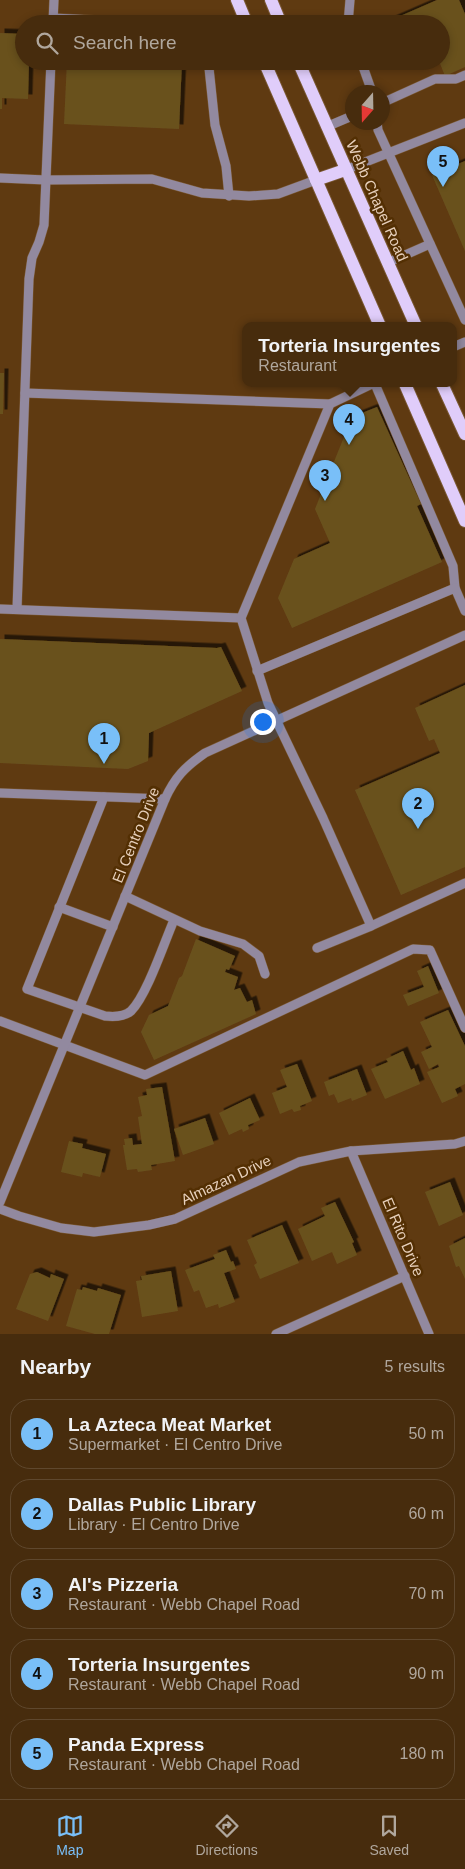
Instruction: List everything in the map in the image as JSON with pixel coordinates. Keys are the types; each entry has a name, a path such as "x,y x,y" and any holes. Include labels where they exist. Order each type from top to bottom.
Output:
{"main road":[{"path":"237,0 243,15"},
{"path":"271,0 278,15"},
{"path":"268,70 378,322"},
{"name":"Webb Chapel Road","path":"302,70 414,322"},
{"path":"316,180 345,170"},
{"path":"406,387 465,521"},
{"path":"443,387 465,434"}],"street":[{"path":"53,15 54,0"},
{"path":"349,15 350,0"},
{"path":"17,609 29,279 32,258 44,225 51,70"},
{"path":"209,70 215,125 226,166 229,196"},
{"path":"364,70 370,85"},
{"path":"390,100 435,80 456,79 465,75"},
{"path":"326,127 345,119"},
{"path":"345,170 465,123"},
{"path":"378,130 465,320"},
{"path":"0,178 46,180 152,179 202,194 229,196 278,194 316,180"},
{"path":"388,263 430,244"},
{"path":"25,393 330,404 367,387"},
{"path":"375,387 453,566 454,588 465,611"},
{"path":"330,404 241,618 268,703 371,926"},
{"path":"257,671 454,588"},
{"path":"0,609 241,618"},
{"name":"El Centro Drive","path":"0,1202 165,799 172,784 186,766 205,753 465,635"},
{"path":"0,792 165,799"},
{"path":"104,797 27,989 105,1016 117,1017 130,1012 141,997 174,920"},
{"path":"317,948 371,926 465,883"},
{"path":"125,896 200,931 243,944 259,956 265,974"},
{"path":"59,907 113,927"},
{"path":"0,1021 146,1075 413,949 430,950 465,1028"},
{"name":"Almazan Drive","path":"0,1209 61,1228 94,1232 149,1225 175,1219 299,1162 351,1151 455,1144 465,1141"},
{"name":"El Rito Drive","path":"351,1151 429,1334"},
{"path":"276,1334 405,1276"}],"building":[{"path":"437,0 459,0 465,14 465,67 445,76 443,70 450,70 450,15 403,15"},
{"path":"0,33 15,34 15,70 29,70 28,99 2,98 2,109 0,109"},
{"path":"67,70 182,70 179,129 64,124"},
{"path":"465,161 465,251 432,175"},
{"path":"0,373 4,373 3,414 0,414"},
{"path":"377,407 421,504 417,506 442,562 292,628 278,598 294,559 330,543 315,509 352,417"},
{"path":"0,639 221,647 242,691 149,733 148,761 128,769 0,763"},
{"path":"465,685 465,867 401,895 355,790 440,753 434,739 429,741 415,708"},
{"path":"196,939 235,956 229,970 226,969 225,972 238,977 234,990 240,988 247,1002 252,1000 256,1014 154,1060 141,1032 149,1015 168,1006"},
{"path":"428,966 439,993 408,1006 403,995 424,987 417,971"},
{"path":"448,1010 465,1046 465,1084 455,1089 458,1096 442,1103 427,1072 439,1067 438,1064 429,1069 421,1052 432,1047 420,1022"},
{"path":"403,1051 411,1070 414,1068 420,1084 385,1099 371,1069 388,1062 386,1059"},
{"path":"297,1064 312,1101 300,1106 301,1110 294,1112 292,1109 280,1114 272,1093 287,1087 280,1070"},
{"path":"357,1069 367,1095 352,1101 351,1098 338,1103 334,1094 329,1096 324,1082"},
{"path":"162,1087 175,1161 151,1165 152,1170 138,1172 137,1169 127,1170 123,1145 125,1145 124,1139 132,1138 133,1145 142,1144 138,1117 142,1116 138,1097 147,1095 146,1089"},
{"path":"250,1098 260,1120 248,1125 249,1129 243,1132 242,1129 229,1135 219,1113"},
{"path":"205,1118 214,1144 183,1155 174,1129"},
{"path":"69,1141 83,1144 82,1148 106,1154 100,1177 83,1173 82,1177 61,1172"},
{"path":"450,1182 463,1215 439,1226 425,1192"},
{"path":"335,1202 354,1242 352,1243 357,1255 337,1264 332,1252 312,1261 298,1229 325,1216 321,1208"},
{"path":"282,1225 299,1263 260,1279 254,1265 257,1263 247,1240"},
{"path":"465,1238 465,1279 459,1266 456,1267 449,1246"},
{"path":"226,1250 236,1269 224,1273 235,1302 219,1308 218,1304 206,1308 199,1290 194,1292 185,1270 215,1259 213,1255"},
{"path":"171,1271 178,1311 142,1317 136,1281 142,1280 141,1276"},
{"path":"37,1272 50,1278 51,1274 64,1279 48,1321 16,1309 30,1274"},
{"path":"83,1287 97,1291 98,1288 121,1295 109,1334 95,1334 66,1326 77,1289 82,1290"}],"place":[{"name":"Panda Express","path":"443,187"},
{"name":"Torteria Insurgentes","path":"349,445"},
{"name":"Al's Pizzeria","path":"325,501"},
{"name":"La Azteca Meat Market","path":"104,764"},
{"name":"Dallas Public Library","path":"418,829"}]}
